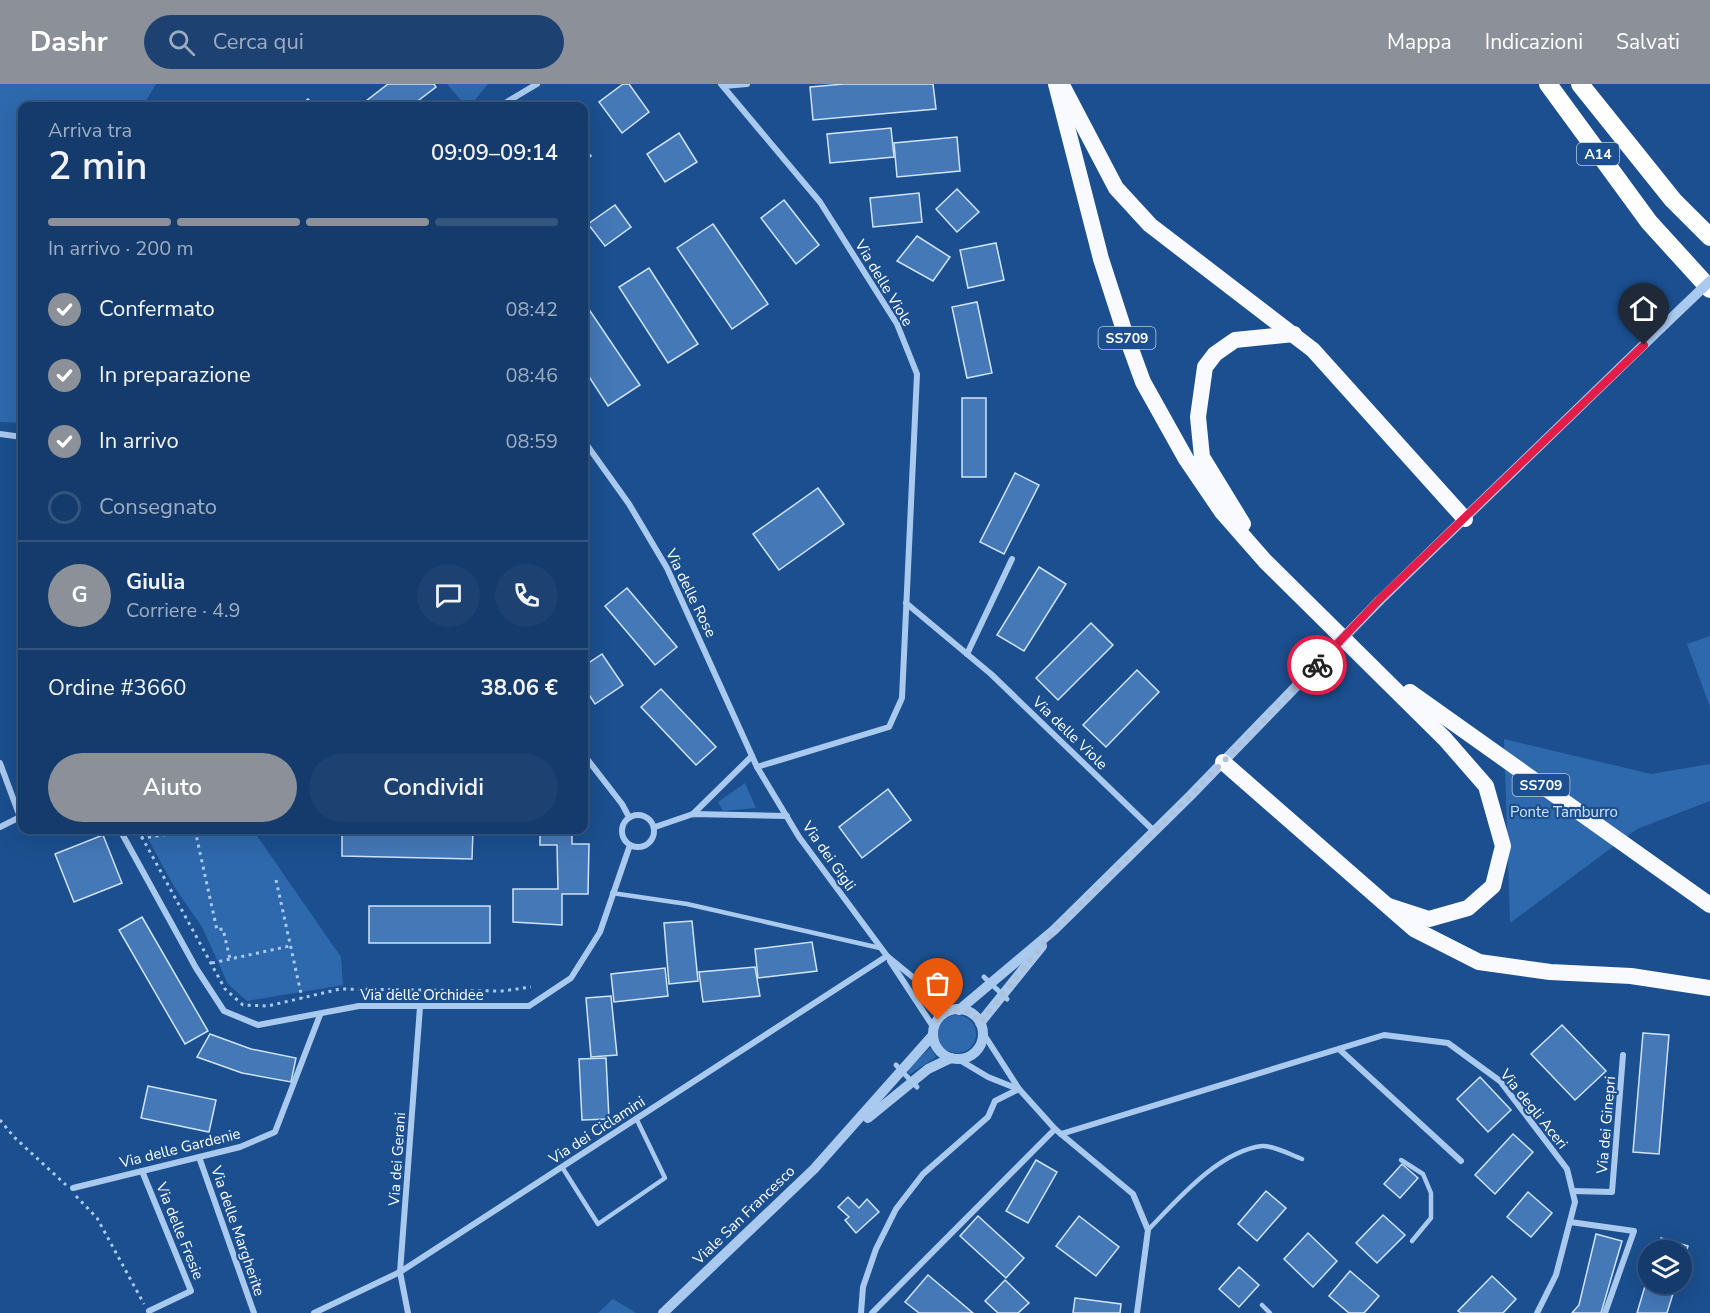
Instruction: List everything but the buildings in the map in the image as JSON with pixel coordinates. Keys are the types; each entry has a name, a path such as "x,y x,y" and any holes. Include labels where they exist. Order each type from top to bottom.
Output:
{"highway":[{"name":"SS709","path":"1056,84 1101,259 1143,382 1186,459 1216,503 1265,561 1371,665 1710,905"},
{"path":"1061,84 1116,188 1150,225 1294,334 1353,394 1465,519"},
{"name":"A14","path":"1548,84 1649,222 1710,289"},
{"name":"A14","path":"1580,84 1673,200 1710,237"},
{"path":"1265,561 1202,457 1198,417 1205,367 1215,354 1235,340 1294,334"},
{"path":"1371,665 1445,739 1486,786 1503,846 1493,886 1468,908 1429,919 1389,906"},
{"path":"1223,762 1414,929 1479,962 1550,972 1631,976 1710,988"}],"street":[{"path":"507,102 537,84"},
{"name":"Via delle Viole","path":"723,85 747,84"},
{"name":"Via delle Viole","path":"723,85 820,202 897,324 917,374 902,698 889,727 758,767"},
{"path":"1019,1089 988,1077 938,1049 934,1032 941,1016 956,1010 988,980 1054,930 1223,762 1379,600 1710,281"},
{"path":"0,434 18,436"},
{"name":"Via delle Rose","path":"588,447 629,504 667,568 758,767"},
{"path":"967,654 1012,559"},
{"name":"Via delle Viole","path":"906,603 967,654 1154,831"},
{"path":"693,814 752,756"},
{"path":"588,760 622,804 629,817 644,815 655,827"},
{"path":"0,763 18,809"},
{"name":"Via dei Gigli","path":"758,767 786,816 887,956 934,1032"},
{"path":"655,827 693,814 786,816"},
{"name":"Via delle Orchidee","path":"122,834 196,968 224,1011 258,1025 359,1006 529,1006 571,978 600,932 630,845 622,831 629,817"},
{"path":"0,827 18,818"},
{"path":"630,845 646,846 653,838 655,827"},
{"path":"954,1059 974,1053 980,1047 982,1028 1054,930"},
{"name":"Via dei Gigli","path":"887,956 956,1010"},
{"name":"Via dei Ciclamini","path":"314,1313 400,1272 887,956"},
{"path":"988,980 1006,997"},
{"name":"Via dei Gerani","path":"408,1313 400,1272 420,1007"},
{"path":"956,1010 971,1013 1019,1089 1058,1132 1133,1194 1148,1230 1137,1313"},
{"name":"Via delle Gardenie","path":"73,1188 240,1147 275,1132 320,1015"},
{"name":"Viale San Francesco","path":"663,1313 844,1137 899,1068 934,1032"},
{"name":"Via degli Aceri","path":"1058,1132 1384,1035 1448,1043 1500,1081 1568,1169 1575,1202 1556,1275 1537,1313"},
{"path":"1339,1049 1461,1161"},
{"name":"Via dei Ginepri","path":"1572,1191 1612,1192 1623,1056"},
{"name":"Viale San Francesco","path":"844,1137 914,1085 928,1069 954,1059"},
{"path":"899,1068 914,1085"},
{"path":"860,1312 863,1287 876,1249 896,1209 923,1174 988,1117 995,1101 1019,1089"},
{"path":"872,1313 1058,1132"},
{"name":"Via delle Margherite","path":"199,1157 254,1313"},
{"name":"Via delle Fresie","path":"142,1171 191,1291 149,1311"},
{"path":"1570,1222 1634,1231 1605,1313"}],"lane":[{"path":"612,892 699,907 880,948"},
{"path":"562,1167 598,1224 665,1178 636,1118"},
{"path":"1148,1230 1196,1181 1234,1155 1264,1146 1302,1159"},
{"path":"1401,1160 1423,1174 1431,1193 1431,1218 1412,1241"},
{"path":"1262,1305 1270,1313"}],"path":[{"path":"140,834 225,988 243,1005 268,1006 340,989 502,991 531,987"},
{"path":"142,838 144,834"},
{"path":"142,838 170,834"},
{"path":"198,834 217,930 223,929 230,959"},
{"path":"276,880 302,998"},
{"path":"212,963 290,946"},
{"path":"0,1120 14,1137 63,1182 97,1218 149,1311"}],"green space":[{"path":"0,84 156,84 147,102 18,102 18,423 0,422"},
{"path":"447,84 488,84 473,102 463,102"},
{"path":"1710,636 1710,707 1687,644"},
{"name":"Ponte Tamburro","path":"1504,739 1651,774 1710,764 1710,801 1637,829 1510,923"},
{"path":"745,783 756,808 723,811 718,802"},
{"path":"145,834 256,834 341,957 343,985 247,1001 228,984 202,927 175,888"},
{"path":"957,1015 970,1021 976,1034 970,1047 957,1053 944,1047 938,1034 944,1021"},
{"path":"930,1048 936,1057 910,1074 907,1070"},
{"path":"613,1299 636,1313 598,1313"}],"way so far":[{"path":"938,1020 945,1013 959,1010 971,1013 980,1023 1054,930 1190,796 1317,665"}],"route":[{"path":"1317,665 1379,600 1644,345"}]}
